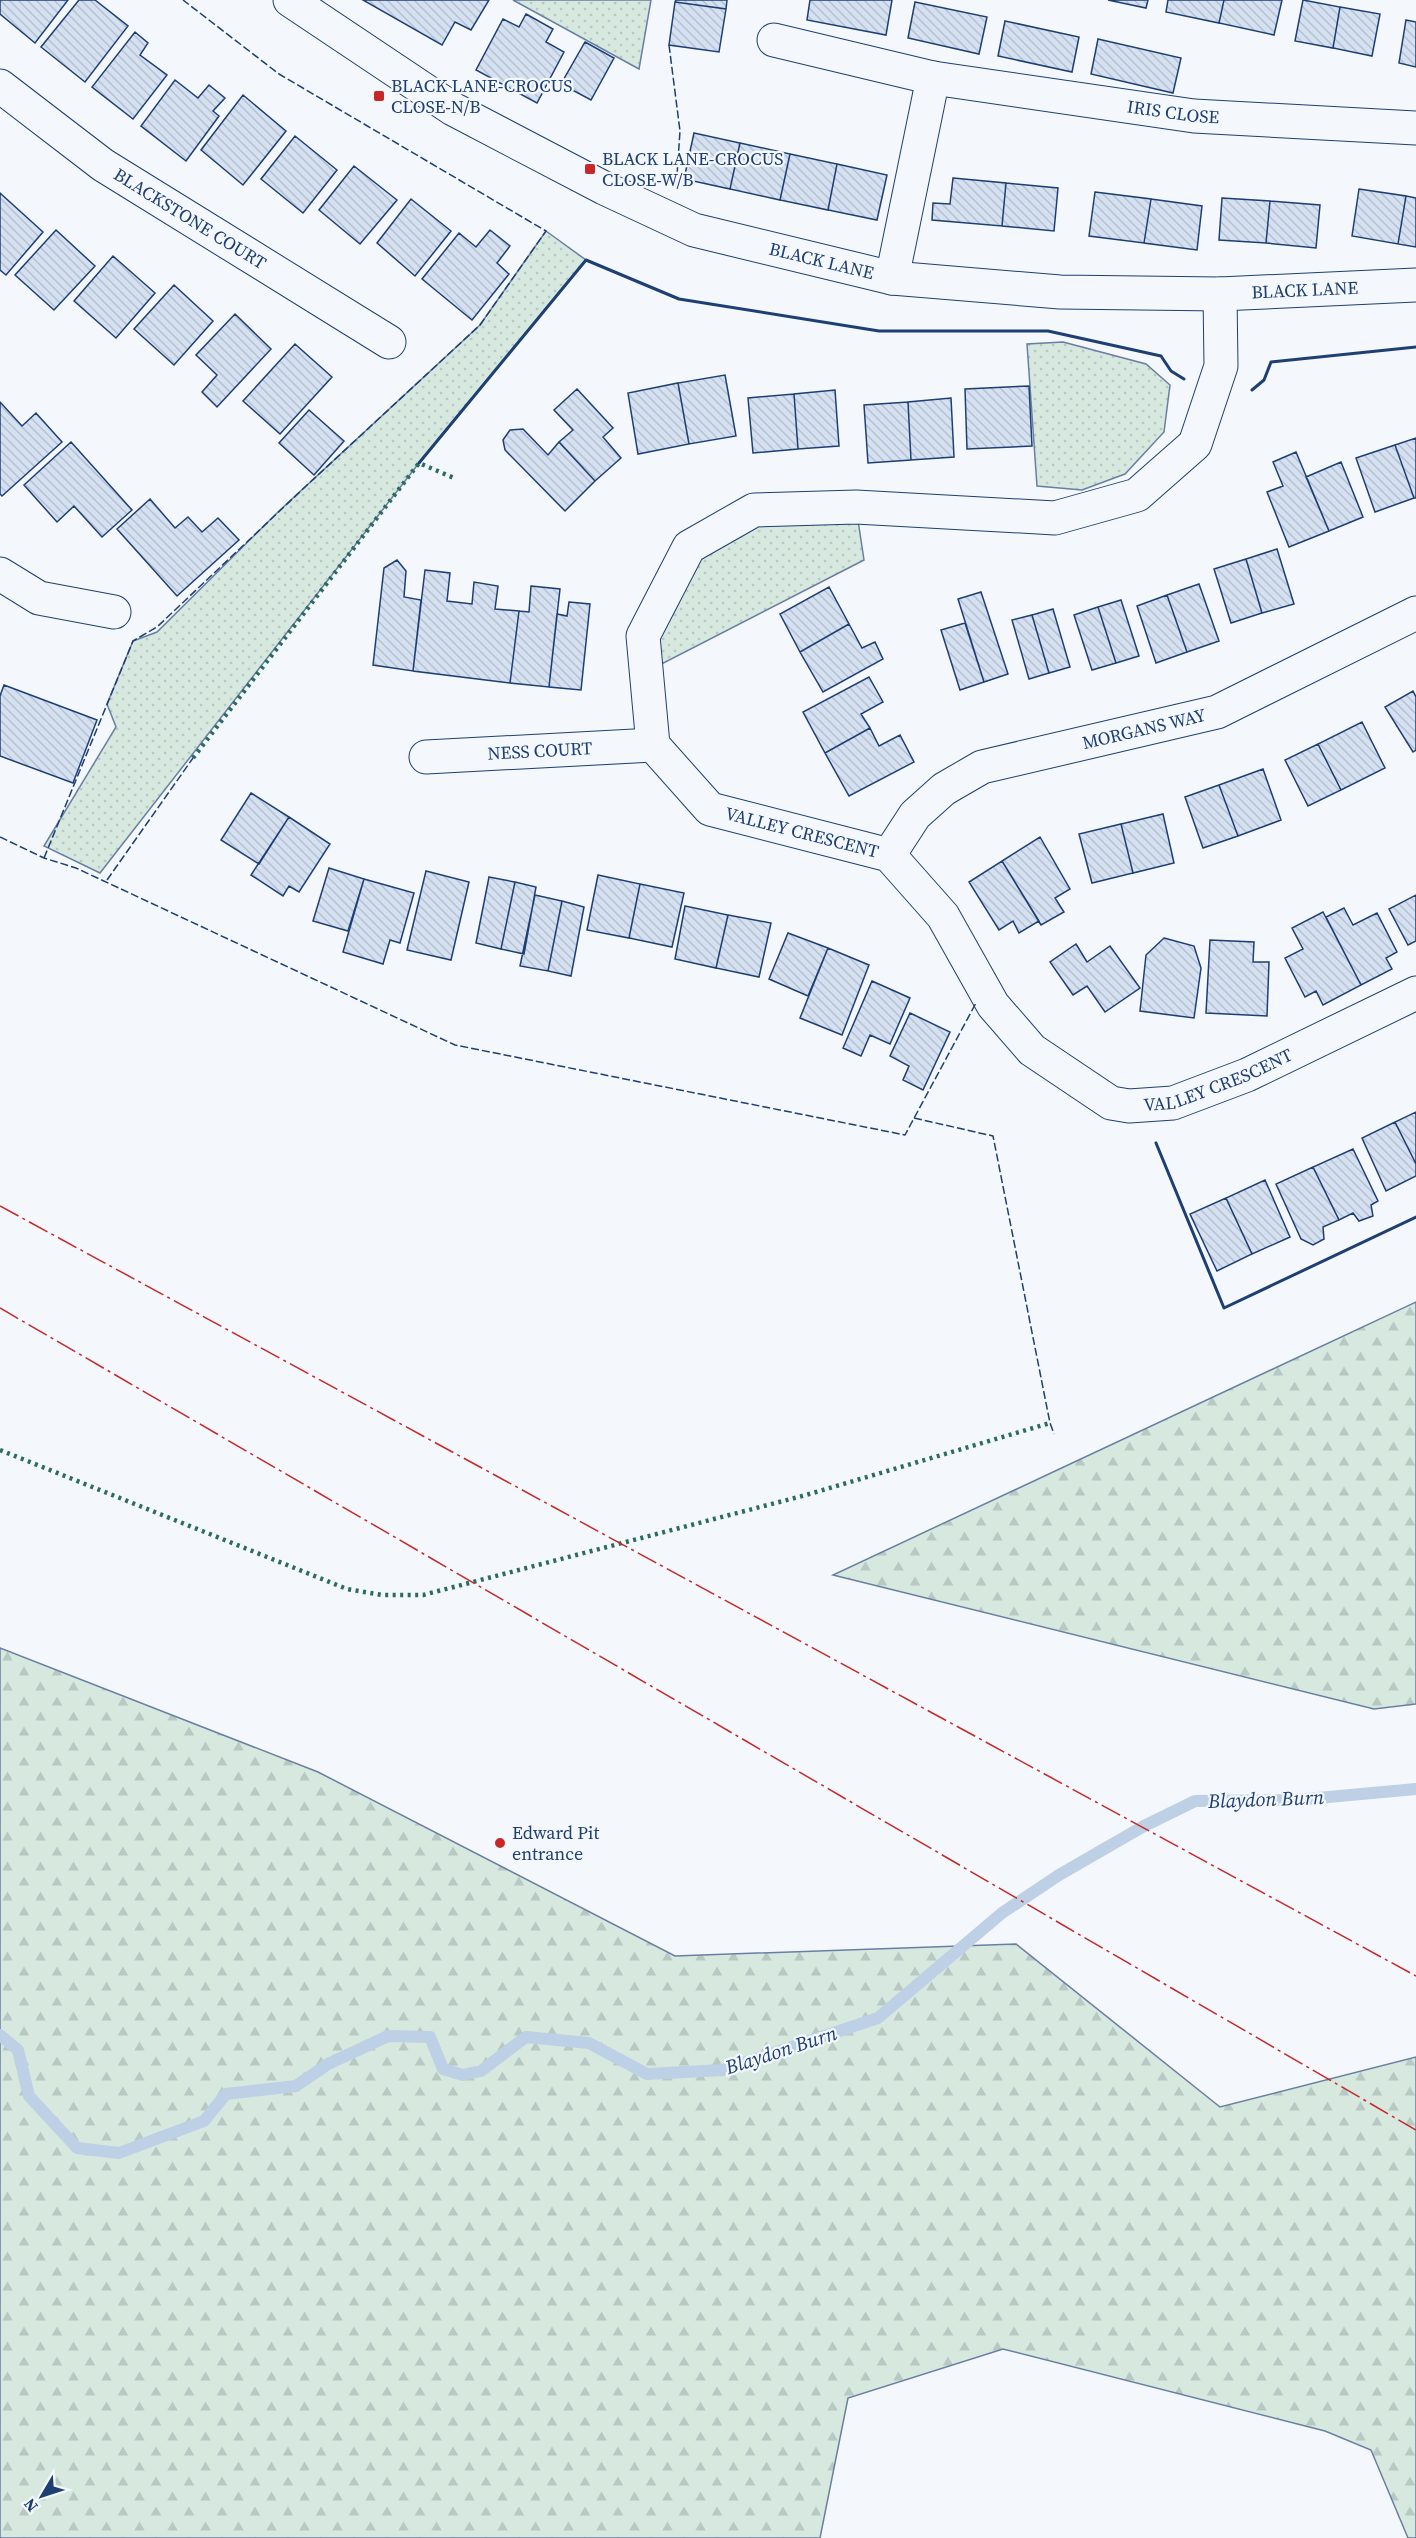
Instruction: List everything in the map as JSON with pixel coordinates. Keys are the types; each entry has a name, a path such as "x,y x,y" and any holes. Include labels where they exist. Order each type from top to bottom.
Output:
{"street":[{"name":"BLACK LANE","path":"290,0 453,109 604,188 694,230 892,278 1060,292 1220,294 1416,285"},
{"name":"IRIS CLOSE","path":"774,40 933,78 1194,116 1416,128"},
{"path":"892,278 933,78"},
{"name":"BLACKSTONE COURT","path":"0,86 103,165 388,342"},
{"path":"653,745 643,636 689,547 754,510 856,507 1055,518 1137,495 1195,444 1221,366 1220,294"},
{"path":"0,574 39,598 114,612"},
{"name":"MORGANS WAY","path":"889,855 915,814 944,789 981,766 1217,712 1416,613"},
{"name":"NESS COURT","path":"426,758 653,745"},
{"name":"VALLEY CRESCENT","path":"653,745 710,809 889,855 944,916 993,1005 1032,1050 1111,1103 1129,1106 1173,1103 1247,1075 1416,993"}],"green space":[{"path":"513,0 651,0 639,69"},
{"path":"546,231 586,260 419,463 100,873 44,846 116,727 107,704 133,641 157,632 279,511 480,325"},
{"path":"1063,342 1146,364 1170,385 1164,432 1125,474 1082,490 1037,486 1027,344"},
{"path":"856,507 864,560 646,672 689,547 754,510"},
{"path":"1416,1302 1416,1704 1374,1709 833,1575"},
{"path":"0,1648 318,1772 675,1956 1016,1944 1220,2107 1416,2057 1416,2538 1408,2538 1371,2450 1325,2431 1003,2349 848,2398 820,2538 0,2538"}],"building":[{"path":"0,0 68,0 35,43 0,14"},
{"path":"79,0 95,0 128,26 85,82 41,47"},
{"path":"363,0 489,0 471,30 455,22 442,45"},
{"path":"676,0 727,0 726,9 675,2"},
{"path":"810,0 892,0 886,35 807,20"},
{"path":"1108,0 1148,0 1146,8"},
{"path":"1168,0 1224,0 1219,23 1166,12"},
{"path":"1224,0 1282,0 1274,35 1219,23"},
{"path":"1303,0 1340,7 1333,48 1295,41"},
{"path":"675,2 726,9 719,52 669,45"},
{"path":"915,2 987,17 979,54 908,38"},
{"path":"1340,7 1380,14 1372,56 1333,48"},
{"path":"526,14 553,29 546,42 564,52 537,103 476,70 503,19 519,27"},
{"path":"1406,20 1416,22 1416,67 1399,63"},
{"path":"1005,21 1079,37 1072,72 998,56"},
{"path":"135,32 148,43 140,55 167,75 133,119 92,87"},
{"path":"1098,39 1181,58 1173,93 1091,74"},
{"path":"585,42 614,58 591,100 561,84"},
{"path":"175,80 198,98 209,85 225,98 213,111 219,116 186,161 141,126"},
{"path":"243,95 286,131 243,185 201,150"},
{"path":"694,133 740,143 730,189 684,179"},
{"path":"295,136 337,170 303,213 261,179"},
{"path":"740,143 790,154 780,200 730,189"},
{"path":"790,154 837,164 828,210 780,200"},
{"path":"837,164 887,175 877,220 828,210"},
{"path":"354,166 397,200 360,244 319,210"},
{"path":"953,178 1006,183 1002,226 932,220 933,203 950,204"},
{"path":"1006,183 1058,188 1054,231 1002,226"},
{"path":"1359,189 1406,196 1398,244 1352,236"},
{"path":"1095,192 1151,199 1144,243 1089,236"},
{"path":"0,193 43,232 6,275 0,270"},
{"path":"1406,196 1416,198 1416,247 1398,244"},
{"path":"1222,198 1270,201 1266,243 1219,240"},
{"path":"411,199 451,231 415,276 377,243"},
{"path":"1151,199 1202,206 1197,250 1144,243"},
{"path":"1270,201 1320,205 1316,248 1266,243"},
{"path":"56,230 95,266 54,310 15,275"},
{"path":"490,230 510,246 497,263 509,274 472,320 422,279 459,233 476,247"},
{"path":"113,256 155,293 116,338 74,301"},
{"path":"174,285 213,321 174,365 134,329"},
{"path":"235,314 271,349 217,407 202,392 217,375 196,355"},
{"path":"295,344 332,377 280,434 243,401"},
{"path":"725,375 736,436 689,444 678,383"},
{"path":"678,383 689,444 638,454 628,393"},
{"path":"1029,386 1032,446 967,449 965,389"},
{"path":"577,389 613,428 603,437 621,458 595,481 559,442 573,430 554,410"},
{"path":"835,390 839,446 798,449 794,394"},
{"path":"794,394 798,449 753,453 748,398"},
{"path":"951,398 954,457 911,460 908,402"},
{"path":"0,402 22,426 36,413 62,442 2,496 0,494"},
{"path":"908,402 911,460 868,463 864,405"},
{"path":"309,410 344,441 314,475 279,443"},
{"path":"523,429 548,455 559,442 595,481 565,511 505,450 503,440 510,430"},
{"path":"1416,438 1416,498 1414,498 1395,445"},
{"path":"71,442 132,510 102,537 74,506 57,522 24,485"},
{"path":"1395,445 1414,498 1375,512 1356,458"},
{"path":"1296,452 1329,531 1289,547 1267,492 1283,486 1273,462"},
{"path":"1341,462 1363,517 1329,531 1306,477"},
{"path":"150,499 175,528 188,517 202,532 218,518 239,540 177,596 117,529"},
{"path":"1277,549 1294,604 1262,613 1246,559"},
{"path":"1246,559 1262,613 1231,623 1214,569"},
{"path":"397,560 406,571 404,597 421,600 413,671 373,665 384,568"},
{"path":"425,570 450,573 447,601 472,604 474,582 498,586 495,609 519,611 510,683 413,671"},
{"path":"1199,584 1219,641 1187,652 1167,595"},
{"path":"531,586 560,589 549,687 510,683 519,611 529,612"},
{"path":"829,587 849,624 800,652 780,614"},
{"path":"981,592 1008,674 984,682 958,599"},
{"path":"1167,595 1187,652 1156,663 1137,606"},
{"path":"1121,600 1139,656 1116,663 1098,607"},
{"path":"569,602 590,604 581,690 549,687 557,614 567,616"},
{"path":"1098,607 1116,663 1092,670 1074,615"},
{"path":"1053,609 1070,667 1049,673 1032,615"},
{"path":"1032,615 1049,673 1029,679 1012,620"},
{"path":"965,623 984,682 960,690 941,630"},
{"path":"849,624 862,648 875,642 883,659 823,692 800,652"},
{"path":"869,677 883,702 861,714 870,728 825,753 803,712"},
{"path":"4,685 97,720 73,783 0,756 0,696"},
{"path":"1413,691 1416,697 1416,750 1413,752 1385,707"},
{"path":"1362,722 1385,768 1341,790 1318,744"},
{"path":"870,728 879,746 900,735 914,762 849,796 825,753"},
{"path":"1318,744 1341,790 1308,806 1285,760"},
{"path":"1263,769 1281,820 1238,836 1219,785"},
{"path":"1219,785 1238,836 1203,848 1185,797"},
{"path":"251,793 289,817 259,864 221,840"},
{"path":"1163,814 1174,863 1133,873 1121,824"},
{"path":"289,817 330,844 299,892 289,886 283,896 251,875"},
{"path":"1121,824 1133,873 1092,883 1079,834"},
{"path":"1040,837 1070,889 1055,898 1064,912 1041,925 1002,861"},
{"path":"1002,861 1039,921 1019,933 1013,921 999,930 969,882"},
{"path":"329,868 364,879 348,931 313,921"},
{"path":"426,871 469,882 451,960 407,950"},
{"path":"598,875 640,884 629,938 587,930"},
{"path":"489,877 515,882 501,949 476,943"},
{"path":"364,879 414,893 400,943 390,940 383,964 343,952"},
{"path":"515,882 536,887 524,954 501,949"},
{"path":"640,884 684,893 672,947 629,938"},
{"path":"535,895 562,901 548,971 520,966"},
{"path":"1416,895 1416,941 1408,945 1389,909"},
{"path":"562,901 584,907 571,976 548,971"},
{"path":"685,906 728,915 716,968 675,959"},
{"path":"1344,908 1353,925 1377,913 1397,952 1386,958 1392,969 1361,985 1326,917"},
{"path":"1323,912 1361,985 1323,1005 1316,991 1305,997 1285,958 1303,949 1292,928"},
{"path":"728,915 771,923 759,977 716,968"},
{"path":"788,933 828,948 808,996 769,979"},
{"path":"1164,938 1194,946 1201,968 1194,1018 1140,1011 1146,955"},
{"path":"1210,940 1254,942 1253,962 1269,962 1267,1016 1206,1013"},
{"path":"1076,944 1087,962 1110,946 1140,988 1105,1012 1087,986 1073,995 1050,962"},
{"path":"828,948 869,965 842,1035 800,1018"},
{"path":"872,981 910,998 890,1044 870,1035 861,1056 843,1048"},
{"path":"910,1013 950,1032 923,1090 903,1080 909,1066 890,1056"},
{"path":"1416,1112 1416,1164 1395,1122"},
{"path":"1395,1122 1416,1164 1416,1176 1386,1191 1362,1138"},
{"path":"1353,1149 1378,1201 1371,1205 1373,1216 1359,1221 1353,1213 1339,1220 1313,1167"},
{"path":"1313,1167 1339,1220 1323,1227 1324,1239 1313,1245 1301,1239 1276,1184"},
{"path":"1265,1180 1290,1237 1252,1254 1226,1198"},
{"path":"1226,1198 1252,1254 1217,1271 1190,1214"}],"waterway":[{"name":"Blaydon Burn","path":"0,2035 18,2050 29,2096 77,2148 119,2153 204,2121 226,2094 296,2086 328,2064 388,2036 430,2037 443,2069 463,2075 481,2071 526,2037 589,2043 647,2074 723,2070 878,2018 1002,1913 1059,1875 1144,1826 1195,1801 1296,1800 1416,1789"}],"hedge":[{"path":"193,758 419,463 454,478"},
{"path":"0,1450 347,1589 382,1595 423,1595 806,1495 1050,1423"}],"fence":[{"path":"44,858 133,641 157,627 480,325 546,231 279,74 183,0"},
{"path":"669,45 680,131 677,175"},
{"path":"107,880 193,758"},
{"path":"0,837 44,858 76,868 455,1045 905,1135 976,1003"},
{"path":"914,1118 993,1136 1054,1434"}],"wall":[{"path":"419,463 586,260 679,299 879,331 1048,331 1161,356 1171,371 1184,379"},
{"path":"1252,390 1264,380 1271,362 1416,347"},
{"path":"1156,1143 1224,1308 1416,1217"}],"power":[{"path":"0,1206 1416,1976"},
{"path":"0,1308 1416,2130"}],"place":[{"name":"BLACK LANE-CROCUS CLOSE-N/B","path":"379,96"},
{"name":"BLACK LANE-CROCUS CLOSE-W/B","path":"590,169"},
{"name":"Edward Pit entrance","path":"500,1843"}]}
